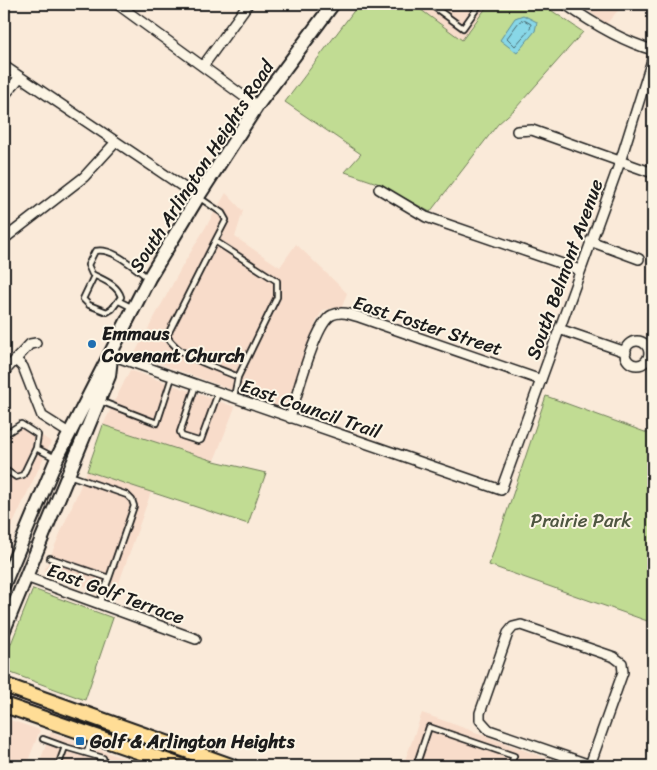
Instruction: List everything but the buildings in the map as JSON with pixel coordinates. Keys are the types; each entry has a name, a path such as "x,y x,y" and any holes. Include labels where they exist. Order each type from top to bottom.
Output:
{"main road":[{"name":"South Arlington Heights Road","path":"4,584 57,458 149,278 198,197 257,106 333,4"},
{"name":"South Arlington Heights Road","path":"4,630 109,376 111,355"},
{"path":"4,685 231,766"},
{"path":"4,705 181,766"}],"street":[{"path":"116,4 127,6 166,39 257,106"},
{"path":"203,66 248,4"},
{"path":"565,4 601,28 637,46 653,50"},
{"name":"South Belmont Avenue","path":"501,490 620,162 653,57"},
{"path":"4,66 115,143 198,197"},
{"path":"4,96 20,77"},
{"path":"518,131 532,130 653,173"},
{"path":"4,239 84,177 115,143"},
{"path":"379,189 426,217 580,270"},
{"path":"590,241 639,259"},
{"name":"East Foster Street","path":"290,418 317,334 326,320 332,315 341,313 362,318 541,380"},
{"path":"559,329 626,352"},
{"path":"4,372 17,361 30,344 36,343"},
{"name":"East Council Trail","path":"111,355 501,490"},
{"path":"17,361 23,367 42,416 69,433"},
{"name":"East Golf Terrace","path":"26,577 196,639"},
{"path":"521,625 614,657 622,663 623,672 592,766 489,730 480,720 480,713 508,633 513,627 521,625"}],"lane":[{"path":"430,4 463,28 480,4"},
{"path":"198,197 222,213 226,220 168,336 171,343 191,356 238,377"},
{"path":"215,241 277,281 277,298 238,377 233,398"},
{"path":"94,276 83,299 89,306 107,312 121,297 119,290 94,276 88,265 95,252 102,250 112,253 149,278"},
{"path":"119,301 134,309"},
{"path":"98,400 157,423 172,377"},
{"path":"196,385 180,432 182,436 198,442 201,440 218,393"},
{"path":"4,435 21,424 38,435 36,448 23,475 16,477 4,470"},
{"path":"36,448 57,458"},
{"path":"68,474 126,495 132,500 134,506 99,604"},
{"path":"4,516 4,522"},
{"path":"50,558 109,578"},
{"path":"416,766 429,727 514,756 510,766"},
{"path":"88,752 92,736"},
{"path":"42,739 102,758 105,762 104,766"},
{"path":"58,766 65,746"}],"shaded area":[{"path":"413,4 489,4 462,40"},
{"path":"580,4 624,4 606,24"},
{"path":"226,193 243,211 235,237 280,267 296,244 347,293 342,307 323,310 317,320 285,409 139,356 136,351 183,265"},
{"path":"130,370 235,407 214,461 103,425"},
{"path":"22,422 51,442 4,543 4,433"},
{"path":"87,471 151,492 114,597 44,571"},
{"path":"422,713 467,729 567,766 403,766"},
{"path":"4,718 40,730 26,766 4,766"},
{"path":"51,732 114,755 149,766 38,766"}],"green space":[{"path":"359,4 413,4 462,40 489,4 542,4 583,32 515,109 498,124 430,212 377,183 345,172 361,154 285,102"},
{"name":"Prairie Park","path":"546,396 653,435 653,623 489,565"},
{"path":"103,425 214,461 266,473 248,524 87,471"},
{"path":"33,589 113,618 85,700 11,673 6,656"}],"water":[{"path":"523,15 537,22 535,31 517,53 500,40 515,18"}],"place":[{"name":"Emmaus Covenant Church","path":"92,344"},
{"name":"Golf & Arlington Heights","path":"80,741"}]}
